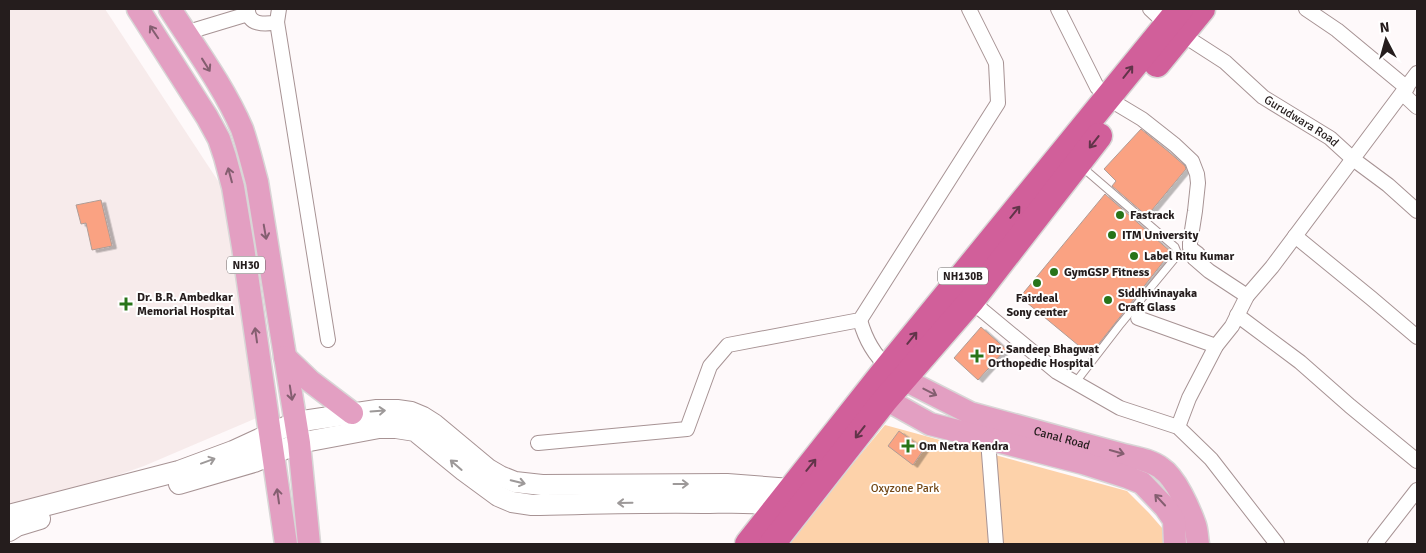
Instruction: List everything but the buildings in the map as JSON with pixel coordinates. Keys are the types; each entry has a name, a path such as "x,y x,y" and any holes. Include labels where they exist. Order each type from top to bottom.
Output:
{"highway":[{"name":"NH130B","path":"896,373 971,301 1078,163 1114,103 1169,19 1202,9"},
{"name":"NH130B","path":"748,544 794,502 1114,103"},
{"name":"NH130B","path":"772,544 794,502"}],"main road":[{"name":"NH30","path":"138,9 207,117 219,139 225,157 233,187 242,238 286,544"},
{"name":"NH30","path":"170,9 230,106 249,150 257,182 297,432 309,544"},
{"path":"285,357 310,381 352,413"},
{"name":"Canal Road","path":"896,373 970,413 1124,454 1162,468 1171,478 1185,502 1196,527 1198,544"},
{"name":"Canal Road","path":"878,395 930,424 1083,463 1128,476 1142,483 1166,507 1174,520 1175,544"}],"street":[{"path":"538,443 687,429 710,366 728,345 860,320 998,103 996,63 969,9"},
{"path":"1058,9 1097,87 1114,103 1142,119 1192,161 1198,183 1190,243 1190,248 1198,254 1194,258 1209,271 1247,296"},
{"path":"1306,9 1337,30 1405,91 1417,107"},
{"path":"186,33 248,11 253,22 266,25 278,16 328,340"},
{"name":"Gurudwara Road","path":"1169,19 1226,62 1263,97 1330,138 1417,211"},
{"path":"1178,427 1189,398 1216,346 1232,326 1247,296 1295,236 1417,73"},
{"path":"1295,236 1417,337"},
{"path":"971,301 1056,372 1120,408 1145,418 1178,427 1211,459 1277,544"},
{"path":"1237,315 1300,362 1417,461"},
{"path":"1138,318 1216,346"},
{"path":"860,320 864,335 879,358 896,373"},
{"path":"9,531 17,526 51,516 227,471 272,443 297,432 352,413 397,410 411,412 423,417 488,469 515,482 542,485 727,484 794,502"},
{"path":"297,432 379,428 415,431 498,496 512,502 532,504 754,504 794,502"},
{"path":"988,440 996,544"},
{"path":"9,515 179,471 233,451 272,443"},
{"path":"1376,544 1417,490"}],"lane":[{"path":"1075,383 1176,257 1178,252 1175,247 1078,163"}],"shaded area":[{"name":"Dr. B.R. Ambedkar Memorial Hospital","path":"9,9 105,9 226,193 261,416 144,466 37,503 9,509"}],"green space":[{"name":"Oxyzone Park","path":"885,425 1127,491 1163,529 1164,544 786,544"}],"place":[{"name":"Fastrack","path":"1120,215"},
{"name":"ITM University","path":"1112,235"},
{"name":"Label Ritu Kumar","path":"1134,256"},
{"name":"GymGSP Fitness","path":"1054,272"},
{"name":"Fairdeal Sony center","path":"1037,283"},
{"name":"Siddhivinayaka Craft Glass","path":"1108,300"},
{"name":"Dr. B.R. Ambedkar Memorial Hospital","path":"126,304"},
{"name":"Dr. Sandeep Bhagwat Orthopedic Hospital","path":"977,356"},
{"name":"Om Netra Kendra","path":"908,446"}]}
